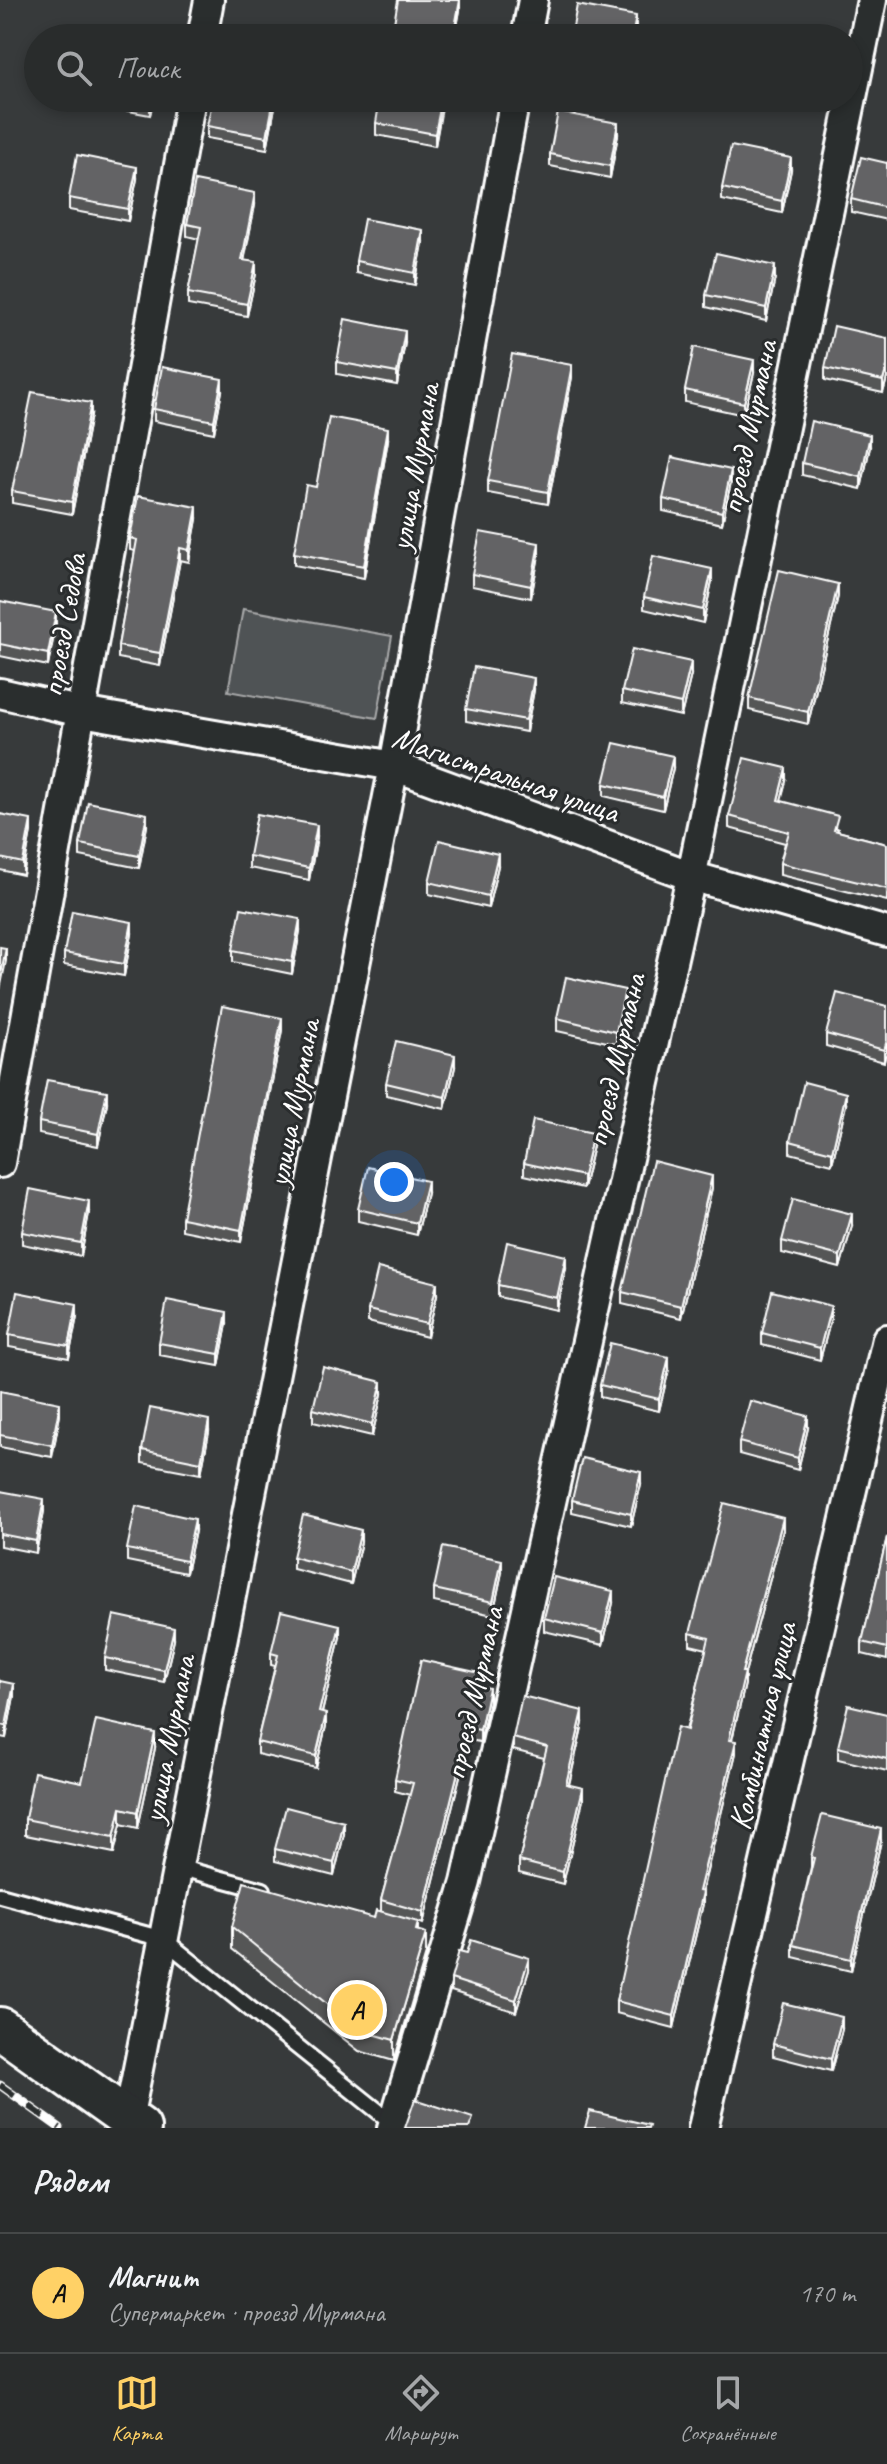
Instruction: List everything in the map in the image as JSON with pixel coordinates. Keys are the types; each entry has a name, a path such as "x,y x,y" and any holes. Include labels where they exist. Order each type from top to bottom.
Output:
{"street":[{"path":"205,24 209,0"},
{"path":"529,24 533,0"},
{"name":"проезд Мурмана","path":"863,44 872,0"},
{"name":"проезд Седова","path":"0,1163 189,112"},
{"name":"улица Мурмана","path":"134,2124 163,1939 394,766 512,112"},
{"name":"проезд Мурмана","path":"393,2126 441,1939 466,1882 691,876 849,112"},
{"name":"Магистральная улица","path":"0,693 82,712 394,766 691,876 887,932"},
{"name":"Комбинатная улица","path":"703,2128 887,1339"},
{"path":"0,2028 134,2124"}],"lane":[{"path":"177,1867 283,1896"},
{"path":"0,1895 163,1939 393,2126"}],"shaded area":[{"path":"243,609 392,636 377,718 228,691"}],"building":[{"path":"398,0 460,0 456,24 394,24"},
{"path":"577,5 636,16 635,24 574,24"},
{"path":"210,112 271,112 267,137 207,126"},
{"path":"378,112 439,112 435,134 376,123"},
{"path":"558,112 618,123 610,166 550,154"},
{"path":"731,146 791,158 782,201 722,188"},
{"path":"77,155 137,167 128,209 69,198"},
{"path":"861,157 887,163 887,208 851,199"},
{"path":"195,181 255,193 242,260 256,262 247,304 188,293 201,227 187,224"},
{"path":"364,219 423,230 415,273 356,261"},
{"path":"716,253 775,266 766,308 706,295"},
{"path":"345,319 405,331 397,373 337,362"},
{"path":"834,326 887,338 887,366 883,381 825,368"},
{"path":"694,347 754,360 744,403 685,390"},
{"path":"512,354 572,365 548,492 488,481"},
{"path":"162,367 222,379 214,421 154,409"},
{"path":"32,392 91,403 72,502 12,491"},
{"path":"329,417 388,428 364,566 294,553 306,485 316,487"},
{"path":"811,421 870,435 861,477 802,463"},
{"path":"672,457 731,470 722,512 663,499"},
{"path":"138,496 197,507 189,550 180,548 160,653 118,646 137,540 130,538"},
{"path":"480,532 539,543 531,586 472,574"},
{"path":"653,556 712,569 703,610 644,597"},
{"path":"779,570 838,584 808,712 749,698"},
{"path":"0,601 56,612 48,654 0,644"},
{"path":"632,649 691,662 681,704 622,691"},
{"path":"474,667 534,678 526,720 466,709"},
{"path":"614,743 673,756 663,797 604,784"},
{"path":"744,758 786,768 778,800 838,816 834,830 887,844 887,889 780,863 789,832 729,816"},
{"path":"88,802 147,814 139,856 80,844"},
{"path":"0,814 31,820 23,863 0,858"},
{"path":"257,814 317,825 309,868 249,856"},
{"path":"439,840 498,854 488,896 429,882"},
{"path":"241,908 300,919 292,962 233,950"},
{"path":"72,911 132,922 124,964 64,953"},
{"path":"0,947 6,948 0,978"},
{"path":"566,977 625,990 616,1032 557,1018"},
{"path":"837,993 887,1006 884,1050 826,1034"},
{"path":"222,1006 282,1018 241,1230 182,1218"},
{"path":"396,1041 455,1055 445,1097 386,1083"},
{"path":"47,1080 107,1091 98,1134 39,1122"},
{"path":"804,1082 846,1093 832,1152 790,1141"},
{"path":"533,1120 593,1133 583,1176 524,1163"},
{"path":"653,1161 712,1176 681,1306 622,1292"},
{"path":"368,1167 427,1181 417,1223 358,1209"},
{"path":"30,1189 89,1201 81,1243 22,1232"},
{"path":"793,1199 852,1214 840,1256 782,1241"},
{"path":"507,1242 566,1256 557,1298 498,1285"},
{"path":"378,1268 437,1283 427,1324 368,1310"},
{"path":"772,1291 831,1306 820,1348 762,1333"},
{"path":"17,1292 77,1304 69,1346 9,1335"},
{"path":"167,1300 227,1312 219,1354 159,1343"},
{"path":"610,1343 669,1357 659,1399 600,1385"},
{"path":"323,1367 382,1382 372,1424 313,1409"},
{"path":"0,1391 60,1403 52,1445 0,1435"},
{"path":"750,1401 808,1416 798,1458 739,1442"},
{"path":"150,1408 209,1420 201,1462 142,1450"},
{"path":"582,1458 641,1472 631,1514 572,1500"},
{"path":"0,1491 44,1499 36,1541 0,1534"},
{"path":"724,1503 783,1518 742,1672 745,1672 729,1740 736,1741 699,1891 703,1892 674,2016 616,2001 677,1727 687,1730 709,1638 690,1633"},
{"path":"136,1506 195,1519 186,1561 127,1549"},
{"path":"303,1515 361,1530 351,1572 293,1557"},
{"path":"887,1537 887,1648 862,1642"},
{"path":"443,1547 502,1560 493,1602 434,1589"},
{"path":"554,1577 613,1591 603,1633 544,1618"},
{"path":"281,1611 340,1625 319,1712 326,1714 316,1756 257,1742 278,1655 271,1653"},
{"path":"114,1615 174,1628 164,1670 105,1658"},
{"path":"421,1660 480,1673 477,1685 489,1688 480,1730 469,1728 423,1912 381,1900 413,1783 395,1779"},
{"path":"0,1681 14,1684 6,1726 0,1725"},
{"path":"522,1696 583,1711 566,1784 583,1788 563,1872 519,1861 547,1747 513,1738"},
{"path":"848,1705 887,1714 887,1759 838,1747"},
{"path":"96,1720 155,1733 138,1812 121,1808 114,1837 25,1819 34,1772 82,1782"},
{"path":"286,1807 344,1822 334,1863 275,1849"},
{"path":"822,1815 881,1829 851,1959 793,1945"},
{"path":"244,1882 374,1918 376,1910 418,1922 416,1930 426,1933 394,2040 359,2030 232,1927"},
{"path":"471,1940 529,1958 516,2000 451,1979 459,1951 467,1953"},
{"path":"783,2003 842,2017 831,2059 773,2044"},
{"path":"415,2099 473,2118 469,2128 405,2128"},
{"path":"590,2111 649,2125 648,2128 585,2128"}],"railway":[{"path":"0,2085 60,2128"}],"place":[{"name":"Магнит","path":"357,2010"}]}
